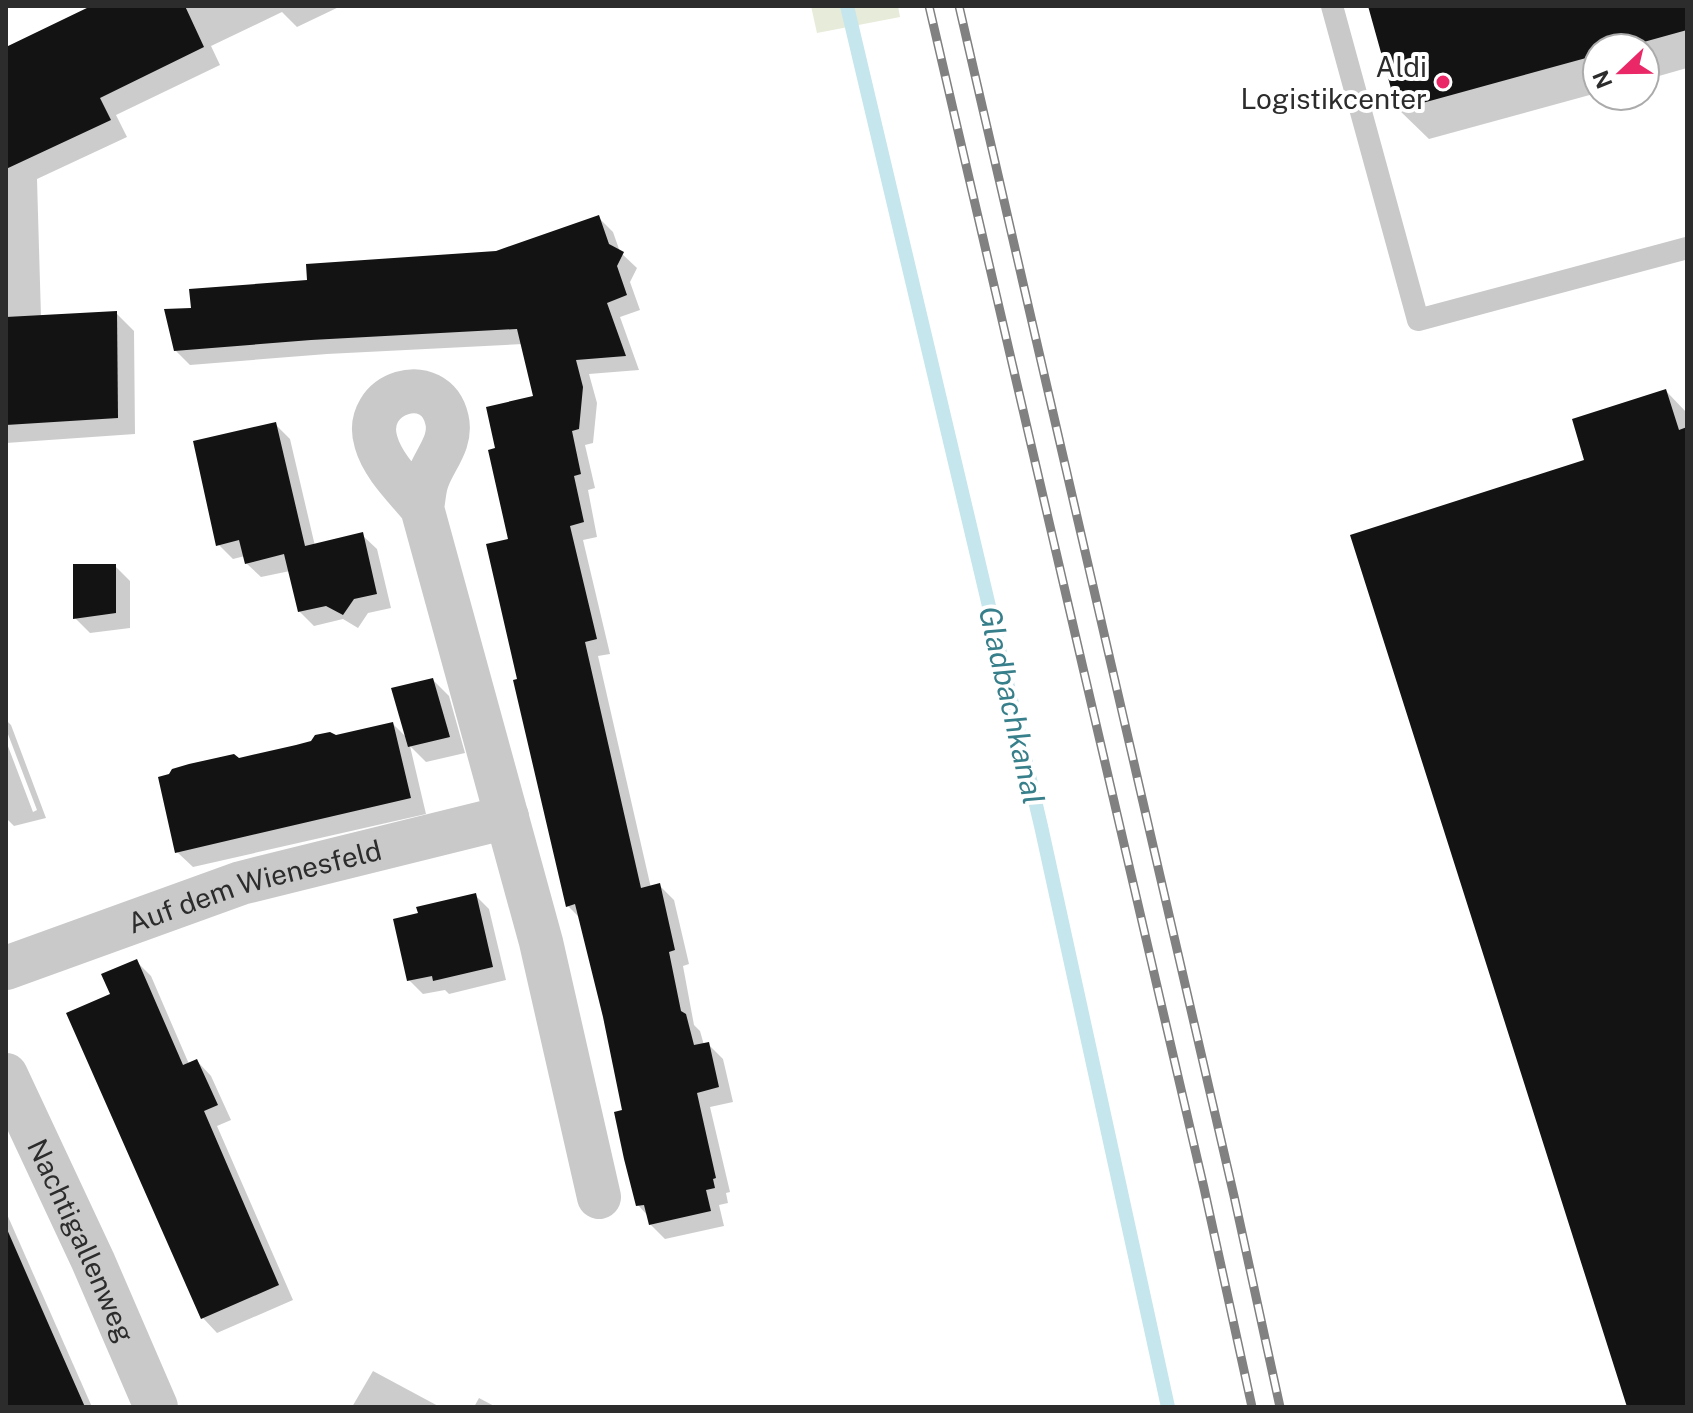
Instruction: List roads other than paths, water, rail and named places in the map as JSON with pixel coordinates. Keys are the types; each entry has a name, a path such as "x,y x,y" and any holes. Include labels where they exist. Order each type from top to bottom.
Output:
{"street":[{"path":"422,508 541,942 599,1197"},
{"name":"Auf dem Wienesfeld","path":"6,968 241,883 507,817"},
{"name":"Nachtigallenweg","path":"6,1075 93,1261 156,1407"}],"lane":[{"path":"1332,6 1418,320 1687,248"}],"waterway":[{"name":"Gladbachkanal","path":"847,6 1041,826 1168,1407"}],"railway":[{"path":"929,6 1204,1188 1252,1407"},
{"path":"959,6 1280,1407"}],"place":[{"name":"Aldi Logistikcenter","path":"1443,82"}]}
